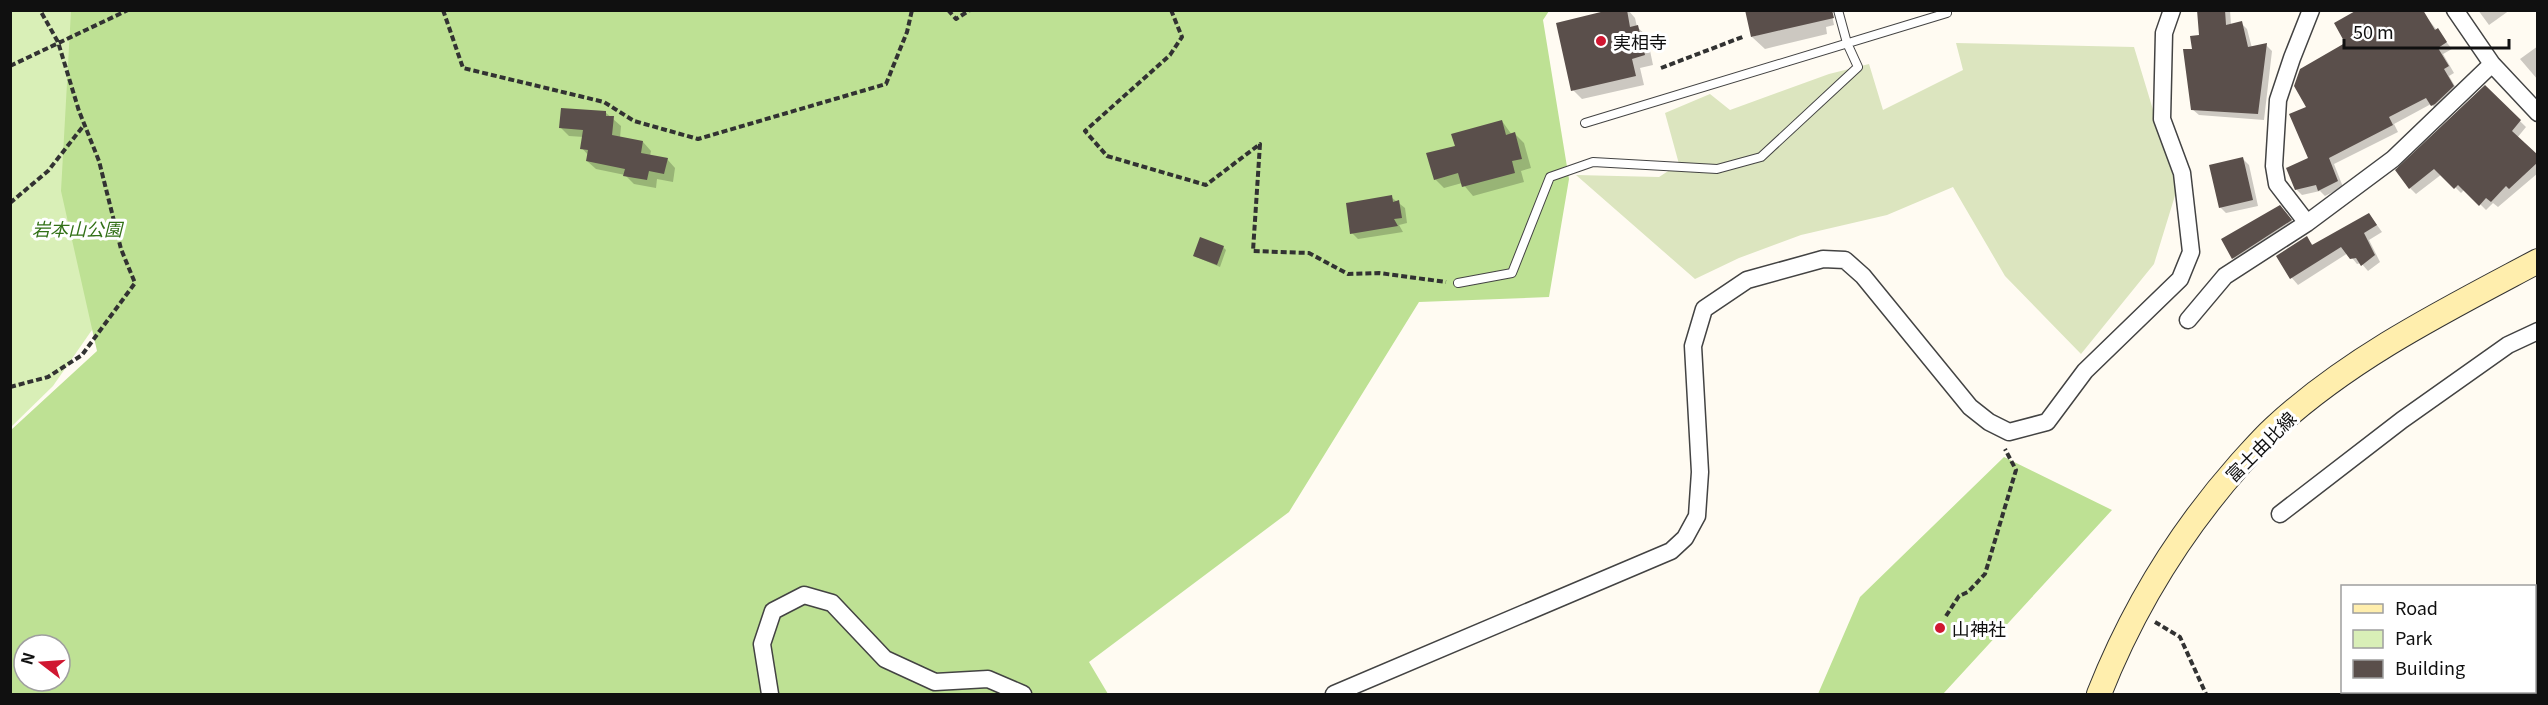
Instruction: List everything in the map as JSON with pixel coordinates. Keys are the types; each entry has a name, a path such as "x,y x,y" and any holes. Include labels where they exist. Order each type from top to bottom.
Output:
{"main road":[{"name":"富士由比線","path":"2099,694 2121,638 2162,565 2214,493 2273,428 2339,375 2426,320 2538,261"}],"street":[{"path":"1334,694 1671,551 1685,538 1697,516 1700,472 1693,346 1704,309 1747,280 1823,259 1845,260 1863,276 1970,407 1989,423 2009,432 2047,422 2085,371 2180,279 2191,252 2182,172 2162,119 2164,33 2172,10"},
{"path":"2307,223 2277,184 2274,166 2278,100 2311,10"},
{"path":"2455,10 2492,64 2538,113"},
{"path":"2188,320 2225,276 2307,223 2393,159 2492,64"},
{"path":"2280,514 2459,379 2508,345 2538,332"},
{"path":"770,694 762,644 773,611 804,595 832,603 885,659 934,682 988,680 1023,694"}],"lane":[{"path":"1458,283 1512,273 1550,177 1593,162 1717,169 1761,157 1858,67 1846,43 1838,10"},
{"path":"1585,123 1947,13"}],"path":[{"path":"10,387 48,377 82,355 135,283 121,249 99,161 84,125 58,42 40,10"},
{"path":"10,66 128,10"},
{"path":"443,10 463,68 604,102 634,121 698,139 886,84 907,32 912,10"},
{"path":"948,10 956,19 970,10"},
{"path":"1171,10 1182,37 1170,55 1086,131 1107,156 1206,185 1260,144 1253,251 1309,253 1348,274 1379,273 1458,283"},
{"path":"1661,68 1745,36"},
{"path":"10,203 48,171 84,125"},
{"path":"1946,616 1959,596 1968,592 1985,574 1991,559 1996,531 2016,470 2003,447"},
{"path":"2152,620 2180,637 2206,694"}],"green space":[{"name":"岩本山公園","path":"11,11 158,11 151,245 53,386 11,427"},
{"path":"71,11 1549,11 1543,20 1569,179 1549,297 1419,302 1289,512 1089,662 1108,694 11,694 11,430 97,351 61,191"},
{"path":"1956,43 2134,47 2177,189 2154,264 2081,354 2005,276 1953,187 1887,215 1801,235 1739,258 1695,279 1576,175 1659,177 1679,164 1665,113 1710,94 1730,110 1829,74 1869,64 1883,110 1963,70"},
{"path":"2004,457 2112,510 1943,694 1818,694 1860,597"}],"building":[{"name":"実相寺","path":"1609,10 1627,10 1630,27 1638,25 1645,55 1632,59 1636,76 1571,91 1556,23"},
{"path":"1745,10 1832,10 1834,18 1751,37"},
{"path":"2197,10 2225,10 2226,25 2242,21 2248,47 2267,43 2258,114 2191,110 2183,49 2192,49 2190,36 2199,35"},
{"path":"2357,10 2423,10 2435,30 2438,28 2447,42 2438,48 2449,66 2444,69 2454,86 2435,104 2431,106 2426,98 2389,117 2393,125 2329,158 2338,181 2318,191 2316,185 2295,190 2286,168 2308,158 2289,114 2306,107 2294,86 2300,69 2345,43 2334,23"},
{"path":"2485,85 2521,120 2512,131 2538,155 2538,162 2509,189 2506,186 2491,202 2486,198 2479,206 2458,185 2454,189 2434,169 2409,189 2395,170"},
{"path":"561,108 606,111 606,116 614,116 612,135 643,141 641,153 668,158 664,174 649,171 647,180 623,176 625,169 586,161 588,150 580,149 583,130 559,128"},
{"path":"1502,120 1506,135 1515,132 1522,159 1512,161 1515,173 1462,187 1458,173 1434,180 1426,153 1455,146 1451,134"},
{"path":"2243,157 2253,200 2219,208 2209,165"},
{"path":"1392,195 1393,202 1399,200 1402,218 1394,219 1398,226 1350,234 1346,203"},
{"path":"2280,205 2292,220 2232,259 2221,239"},
{"path":"2369,213 2377,225 2364,233 2375,255 2361,266 2356,258 2350,259 2341,247 2290,279 2276,256 2307,236 2312,245"},
{"path":"1200,237 1224,246 1217,265 1193,256"}],"place":[{"name":"実相寺","path":"1601,41"},
{"name":"山神社","path":"1940,628"}]}
